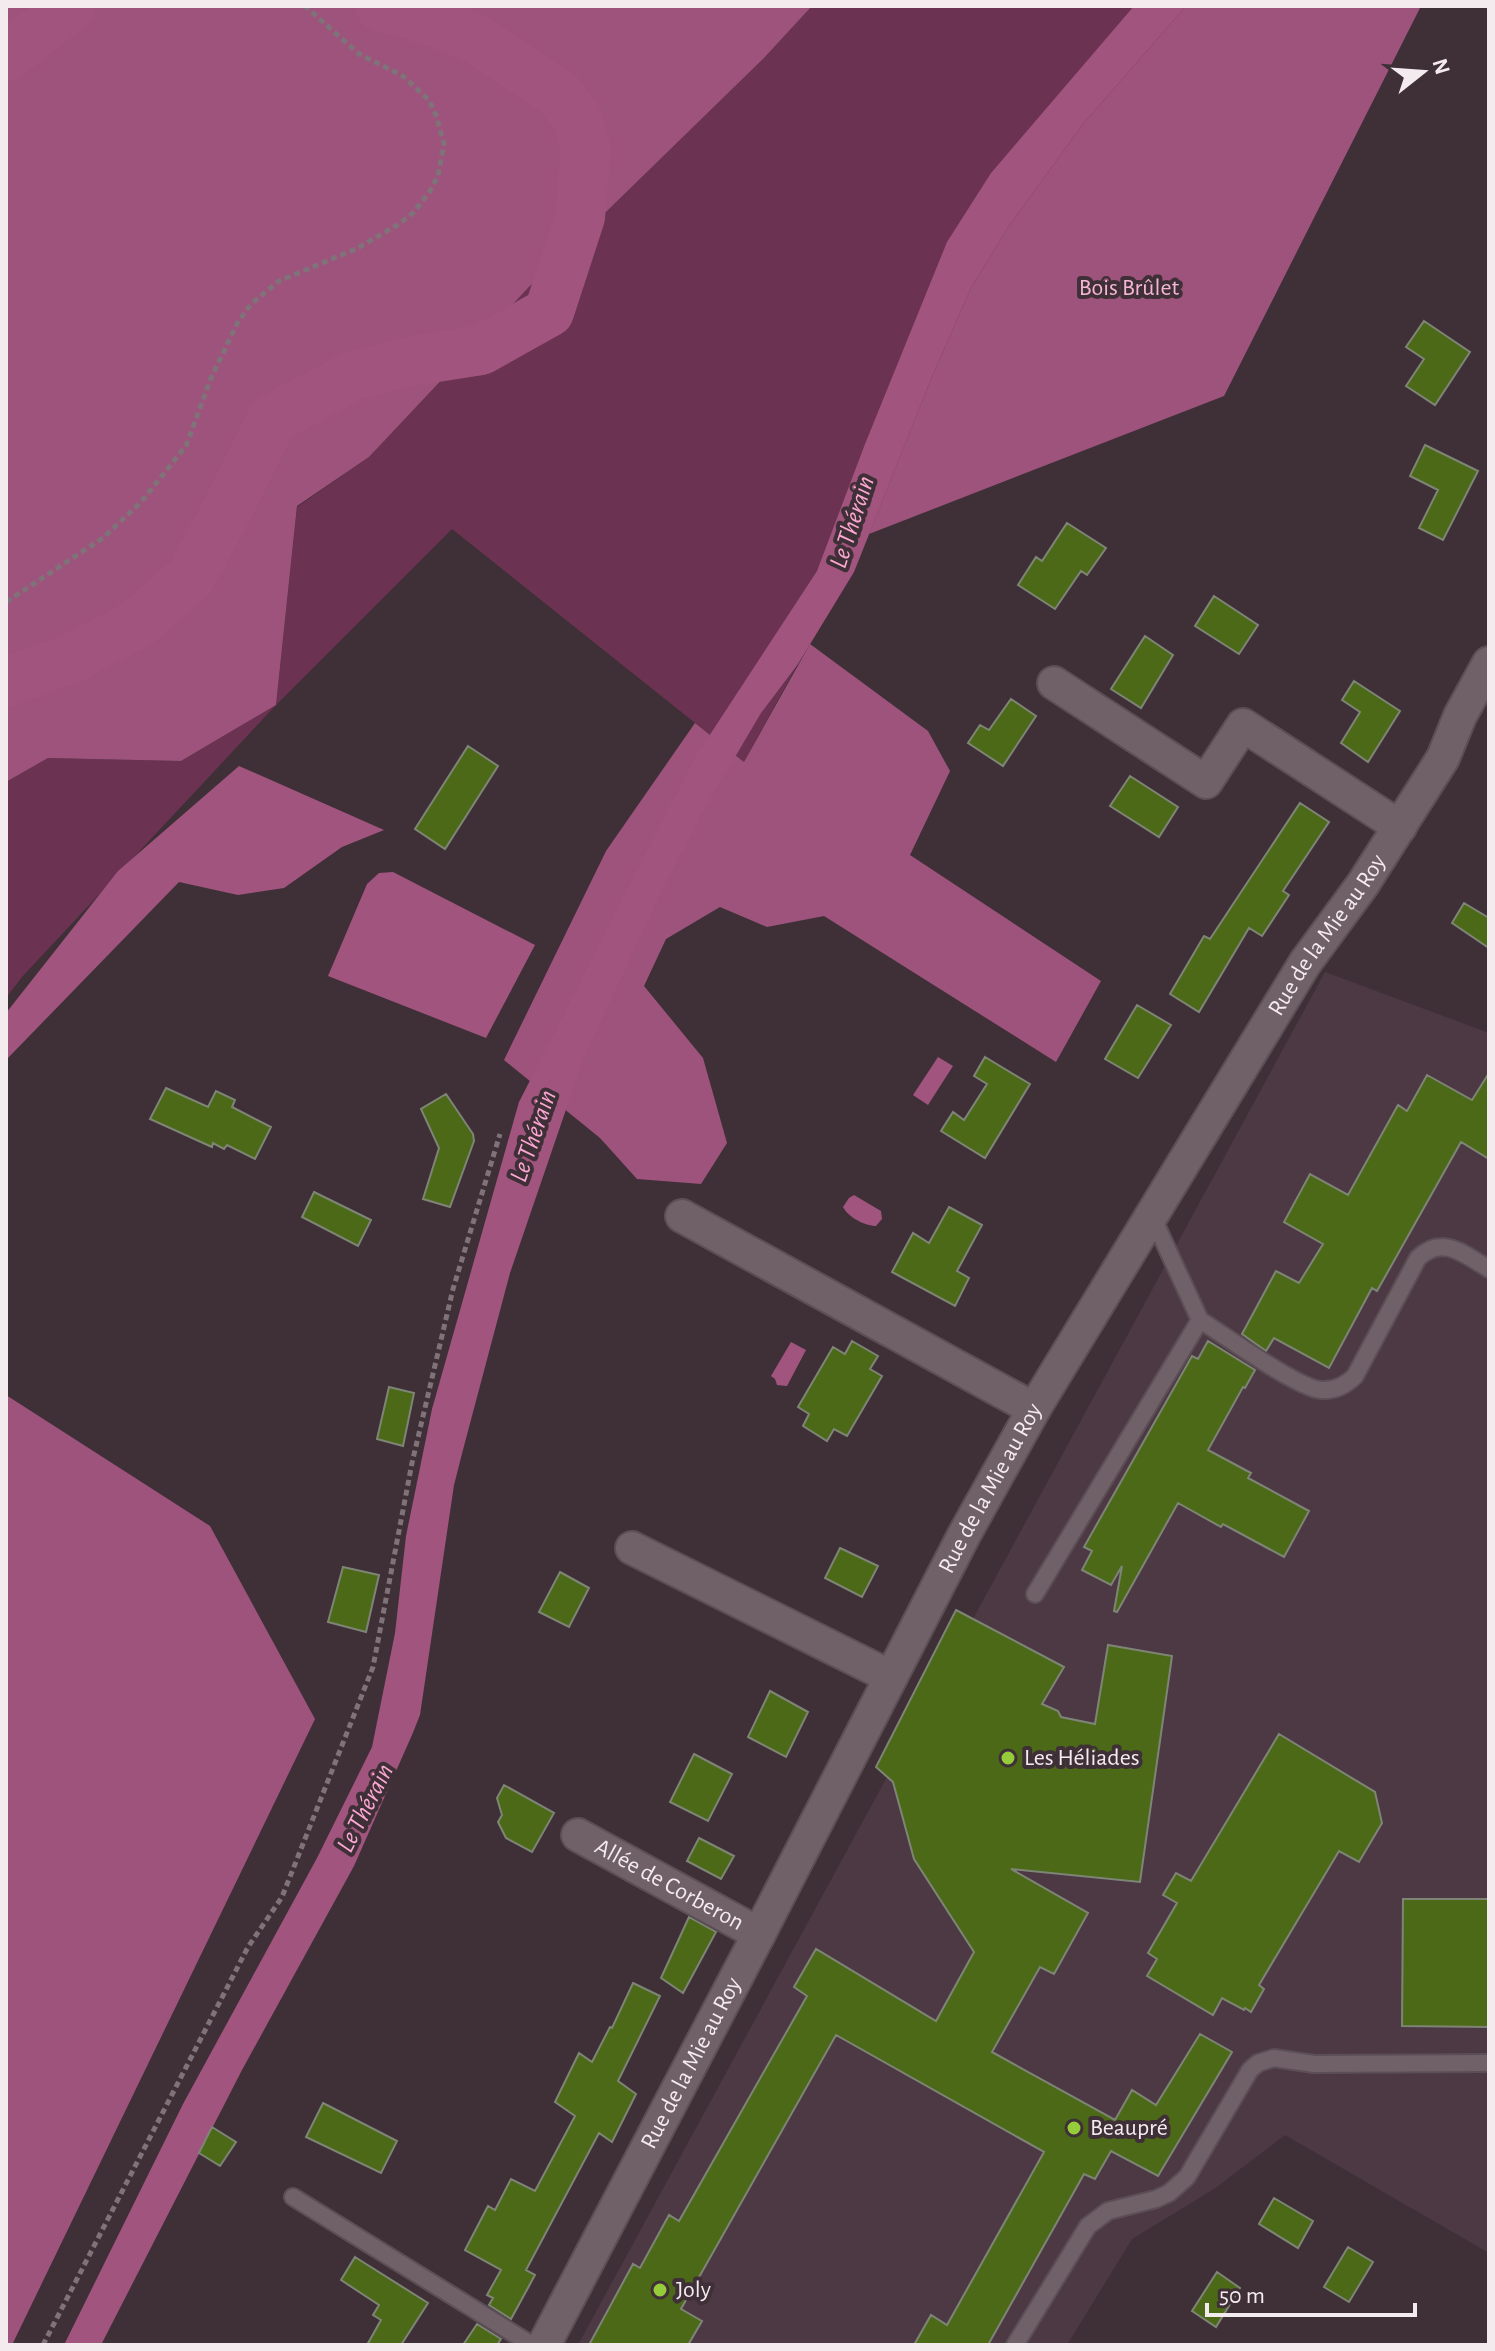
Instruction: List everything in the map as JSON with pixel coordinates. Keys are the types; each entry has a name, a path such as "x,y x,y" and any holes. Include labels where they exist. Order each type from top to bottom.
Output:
{"street":[{"name":"Rue de la Mie au Roy","path":"544,2345 964,1535 1034,1409 1315,949 1349,904 1443,758 1460,716 1489,663"},
{"path":"1054,683 1206,782 1243,725 1400,827"},
{"path":"682,1216 1034,1409"},
{"path":"632,1548 891,1677"},
{"name":"Allée de Corberon","path":"578,1835 759,1934"}],"lane":[{"path":"1152,1216 1200,1320 1301,1384 1321,1390 1340,1387 1355,1376 1418,1258 1424,1253 1438,1246 1447,1246 1489,1269"},
{"path":"1035,1594 1200,1320"},
{"path":"1015,2345 1088,2226 1108,2211 1156,2199 1178,2186 1187,2177 1250,2070 1258,2063 1274,2058 1314,2064 1489,2063"},
{"path":"293,2197 532,2345"}],"path":[{"path":"6,602 103,538 141,502 186,446 211,378 238,322 251,304 279,281 356,249 399,224 414,212 438,176 444,144 429,100 403,76 359,54 305,6"},
{"path":"43,2345 248,1947 282,1897 373,1667 412,1463 453,1289 500,1134"}],"shaded area":[{"path":"812,6 1188,6 869,534 744,762 452,529 276,705 297,507 369,457 528,288 764,58"},
{"path":"276,705 22,977 6,998 6,782 48,758 181,761"},
{"path":"1325,972 1489,1033 1489,2253 1285,2135 1214,2189 1132,2239 1067,2345 578,2345"}],"green space":[{"path":"6,6 812,6 764,58 528,288 369,457 297,506 276,705 181,761 48,758 6,782"},
{"name":"Bois Brûlet","path":"1186,6 1421,6 1224,396 869,534 971,288 1009,226 1083,124"},
{"path":"810,644 928,731 950,771 910,855 1101,981 1056,1062 824,916 767,927 720,907 666,939 644,986 703,1058 727,1143 701,1184 637,1179 600,1138 504,1060 606,851 695,723 744,762"},
{"path":"6,1395 210,1526 315,1719 12,2345 6,2345"}],"water":[{"name":"Le Thérain","path":"1134,6 1186,6 1083,124 1009,226 971,288 854,572 798,664 761,713 705,808 663,888 583,1060 510,1273 454,1485 420,1715 354,1866 242,2070 101,2345 64,2345 183,2104 317,1858 372,1747 395,1633 406,1536 432,1409 519,1102 694,759 817,571 947,242 991,173"},
{"path":"239,766 384,830 342,847 284,888 238,895 179,882 6,1060 6,1013 118,871"},
{"path":"393,872 535,945 486,1038 328,976 367,884 379,873"},
{"path":"938,1057 953,1066 928,1105 913,1095"},
{"path":"854,1195 881,1211 882,1219 876,1226 857,1220 845,1211 843,1207"},
{"path":"791,1342 806,1350 787,1386 777,1385 771,1376"}],"building":[{"path":"1424,321 1470,352 1435,405 1406,386 1424,359 1406,347"},
{"path":"1425,445 1478,471 1443,540 1419,528 1438,490 1410,476"},
{"path":"1067,523 1106,548 1087,575 1081,571 1055,609 1018,585 1036,557 1042,561"},
{"path":"1214,596 1258,625 1239,654 1195,626"},
{"path":"1145,636 1173,655 1141,708 1111,689"},
{"path":"1354,681 1400,711 1368,762 1341,743 1360,712 1342,700"},
{"path":"1011,699 1036,716 1003,766 968,743 980,725 989,730"},
{"path":"468,746 498,766 445,849 415,829"},
{"path":"1130,776 1178,807 1159,837 1110,806"},
{"path":"1300,803 1329,822 1283,891 1289,895 1262,936 1249,928 1199,1012 1170,994 1204,936 1210,939"},
{"path":"1464,903 1489,918 1489,948 1452,923"},
{"path":"1137,1005 1171,1025 1138,1078 1105,1059"},
{"path":"985,1057 1030,1084 985,1158 941,1131 953,1112 964,1120 987,1084 974,1076"},
{"path":"1489,1073 1489,1159 1461,1142 1377,1291 1372,1288 1329,1368 1274,1338 1266,1351 1242,1334 1276,1271 1299,1283 1323,1244 1284,1222 1310,1174 1348,1195 1398,1105 1407,1111 1427,1075 1472,1100"},
{"path":"166,1088 208,1107 216,1091 235,1100 232,1107 271,1127 255,1159 227,1145 224,1149 213,1143 212,1147 150,1119"},
{"path":"446,1094 473,1134 474,1141 450,1207 423,1199 439,1148 421,1109"},
{"path":"314,1192 371,1220 358,1246 302,1217"},
{"path":"949,1207 982,1225 957,1271 969,1278 955,1306 892,1272 913,1233 929,1243"},
{"path":"852,1341 878,1356 870,1369 882,1376 847,1436 834,1429 827,1441 803,1426 809,1414 798,1407 833,1347 845,1354"},
{"path":"1208,1341 1255,1370 1208,1450 1251,1473 1248,1478 1309,1511 1284,1557 1178,1503 1117,1612 1114,1611 1122,1566 1111,1585 1082,1570 1092,1551 1084,1547 1192,1356 1198,1359"},
{"path":"389,1387 414,1393 403,1446 377,1439"},
{"path":"840,1548 878,1566 862,1597 825,1578"},
{"path":"343,1567 379,1575 366,1632 328,1622"},
{"path":"560,1572 589,1588 569,1627 539,1612"},
{"path":"956,1610 1064,1667 1042,1704 1058,1711 1061,1717 1095,1724 1108,1645 1172,1656 1140,1882 1011,1869 1088,1913 1054,1974 1040,1967 992,2052 1115,2120 1132,2090 1156,2105 1200,2034 1232,2052 1158,2176 1111,2151 1095,2179 1084,2174 988,2345 914,2345 931,2315 947,2325 1044,2152 836,2035 681,2309 702,2321 688,2345 589,2345 633,2264 640,2268 669,2215 679,2221 807,1996 794,1987 816,1949 936,2021 974,1952 914,1859 893,1782 876,1767"},
{"path":"770,1691 808,1712 786,1757 748,1737"},
{"path":"1279,1734 1375,1792 1382,1823 1359,1862 1339,1851 1259,1985 1264,1989 1251,2012 1222,1998 1213,2015 1147,1976 1157,1959 1148,1953 1177,1903 1163,1895 1176,1873 1191,1881"},
{"path":"694,1754 732,1774 708,1821 670,1802"},
{"path":"504,1785 554,1813 532,1852 506,1838 498,1822 502,1815 497,1798"},
{"path":"699,1838 734,1856 721,1879 687,1861"},
{"path":"1403,1899 1489,1899 1489,2027 1402,2026"},
{"path":"689,1917 716,1932 683,1993 661,1978"},
{"path":"633,1983 660,1996 618,2081 636,2094 612,2142 599,2133 526,2270 535,2275 511,2319 489,2305 493,2298 487,2295 501,2270 465,2250 488,2206 495,2210 511,2179 535,2191 575,2116 555,2102 579,2053 592,2062"},
{"path":"323,2103 397,2141 381,2173 306,2137"},
{"path":"212,2127 236,2142 220,2166 199,2153"},
{"path":"1274,2198 1313,2221 1298,2248 1259,2224"},
{"path":"1348,2247 1373,2262 1349,2302 1324,2287"},
{"path":"355,2257 428,2303 401,2345 367,2345 381,2320 373,2315 379,2305 341,2280"},
{"path":"1217,2272 1240,2288 1216,2327 1192,2311"},
{"path":"477,2324 501,2339 497,2345 463,2345"}],"waterway":[{"path":"6,57 71,6"},
{"path":"6,682 73,658 137,624 190,578 273,418 353,376 411,361 481,350 549,312 580,217 586,148 578,120 560,95 473,37 380,6"}],"place":[{"name":"Les Héliades","path":"1008,1758"},
{"name":"Beaupré","path":"1074,2128"},
{"name":"Joly","path":"660,2290"}]}
